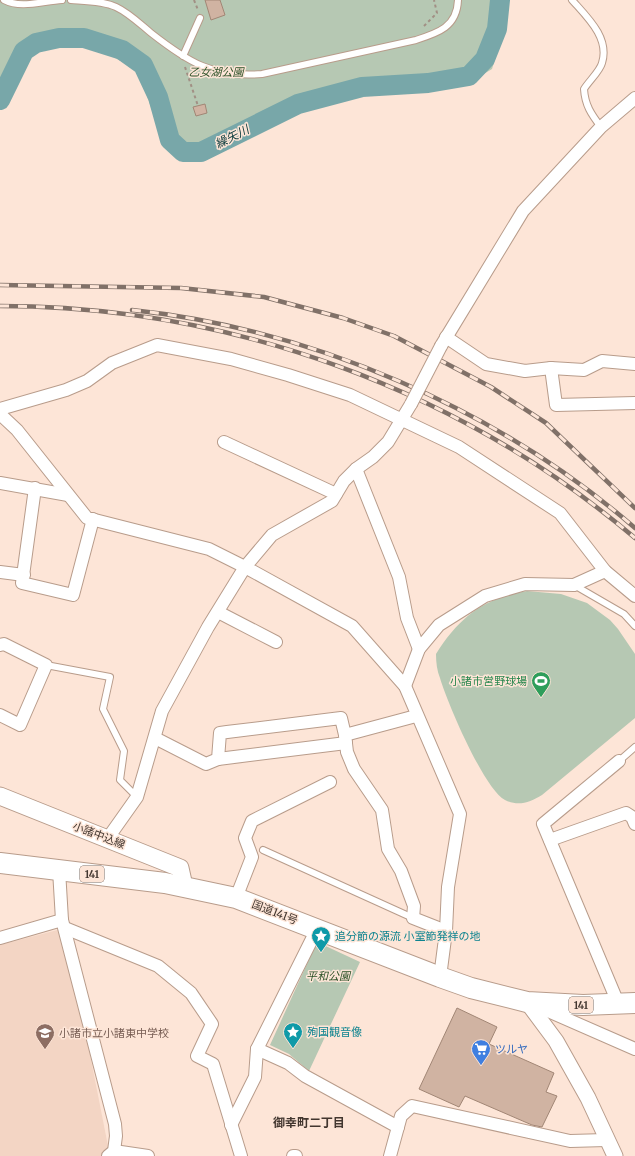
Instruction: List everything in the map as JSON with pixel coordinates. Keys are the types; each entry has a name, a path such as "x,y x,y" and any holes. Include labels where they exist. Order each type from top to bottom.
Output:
{"highway":[{"name":"国道141号","path":"0,863 184,886 236,898 440,977 471,988 527,1002 583,1005 627,1003"}],"main road":[{"name":"小諸中込線","path":"0,796 180,868 184,886"}],"street":[{"path":"108,838 137,796 162,711 245,567 272,535 332,501 344,481 356,469 374,457 388,442 412,404 444,342 523,211 601,127 635,98"},
{"path":"444,342 486,364 525,372 551,368 584,370 602,361 635,364"},
{"path":"0,409 66,390 87,382 112,363 157,345 231,359 288,375 350,395 459,447 560,513 605,571 635,596"},
{"path":"551,368 556,405 635,403"},
{"path":"0,414 17,430 87,518 208,549 245,567 352,626 405,686 416,716 460,814 448,887 446,931 440,977"},
{"path":"224,442 336,494"},
{"path":"356,469 398,577 407,618 418,649"},
{"path":"0,483 68,494"},
{"path":"35,488 22,584 73,595 92,519"},
{"path":"405,686 418,649 440,625 485,596 525,584 574,585 605,571"},
{"path":"0,572 24,575"},
{"path":"218,612 276,642"},
{"path":"0,645 4,644 46,665 20,725 0,715"},
{"path":"155,738 206,764 218,759 345,739 416,716"},
{"path":"218,759 220,733 341,718 345,739 354,769 382,810 388,849 401,871 414,906 413,918 446,931"},
{"path":"619,761 543,824 627,1003"},
{"path":"236,898 252,857 245,838 252,821 330,782"},
{"path":"550,840 626,813 632,816 635,824"},
{"path":"58,870 64,924 115,1124 116,1136 111,1154 148,1156"},
{"path":"0,938 64,924 158,966 191,993 212,1024 197,1056 213,1064 230,1125 241,1156"},
{"path":"230,1125 255,1077 257,1049 317,929"},
{"path":"527,1002 635,1049"},
{"path":"527,1002 556,1041 588,1098 606,1140 615,1156"},
{"path":"257,1049 288,1063 305,1076 398,1127"},
{"path":"390,1156 401,1116 412,1106 570,1141 606,1140"}],"lane":[{"path":"4,0 12,4 23,5 62,0"},
{"path":"70,0 115,6 185,58 223,73 240,76 262,74 438,34 448,25 455,15 458,0"},
{"path":"572,0 595,27 604,46 602,64 584,89 585,104 591,115 601,127"},
{"path":"185,58 200,18"},
{"path":"574,585 624,614 635,626"},
{"path":"46,665 110,677 103,709 124,751 120,780 137,796"},
{"path":"619,761 635,747"},
{"path":"263,850 413,918"}],"path":[{"path":"424,26 437,13 434,0"},
{"path":"185,58 185,67 198,106"}],"shaded area":[{"name":"小諸市立小諸東中学校","path":"65,928 110,1156 0,1156 0,945"}],"green space":[{"name":"乙女湖公園","path":"0,0 507,0 503,34 492,69 467,84 357,95 280,119 209,157 184,161 173,151 160,134 136,69 100,50 65,44 37,50 16,77 5,103 0,108"},
{"name":"小諸市営野球場","path":"527,591 561,594 587,603 610,620 618,629 635,654 635,718 542,795 529,802 515,803 505,800 496,793 477,763 450,706 437,669 436,654 454,630 474,611 485,604 498,599"},
{"name":"平和公園","path":"317,942 360,962 309,1071 289,1054 270,1045"}],"building":[{"path":"205,0 220,0 225,15 211,20"},
{"path":"205,104 207,113 196,116 193,107"},
{"path":"457,1008 497,1027 489,1044 554,1073 546,1092 557,1096 542,1127 532,1125 465,1096 459,1107 419,1089"}],"waterway":[{"name":"繰矢川","path":"0,100 24,51 36,43 59,38 84,38 122,50 143,65 158,97 170,140 183,152 201,152 298,104 362,87 428,83 469,76 485,59 497,29 500,0"}],"railway":[{"path":"0,285 181,288 264,297 343,318 394,336 491,387 546,423 635,508"},
{"path":"0,306 86,310 172,321 256,340 338,366 418,399 494,439 567,485 635,538"},
{"path":"132,310 200,320 267,335 334,356 400,382 463,412 524,446 581,485 635,528"}],"place":[{"name":"小諸市営野球場","path":"541,698"},
{"name":"追分節の源流 小室節発祥の地","path":"321,953"},
{"name":"殉国観音像","path":"293,1049"},
{"name":"小諸市立小諸東中学校","path":"45,1050"},
{"name":"ツルヤ","path":"481,1066"}],"district":[{"name":"御幸町二丁目","path":"309,1123"}]}
